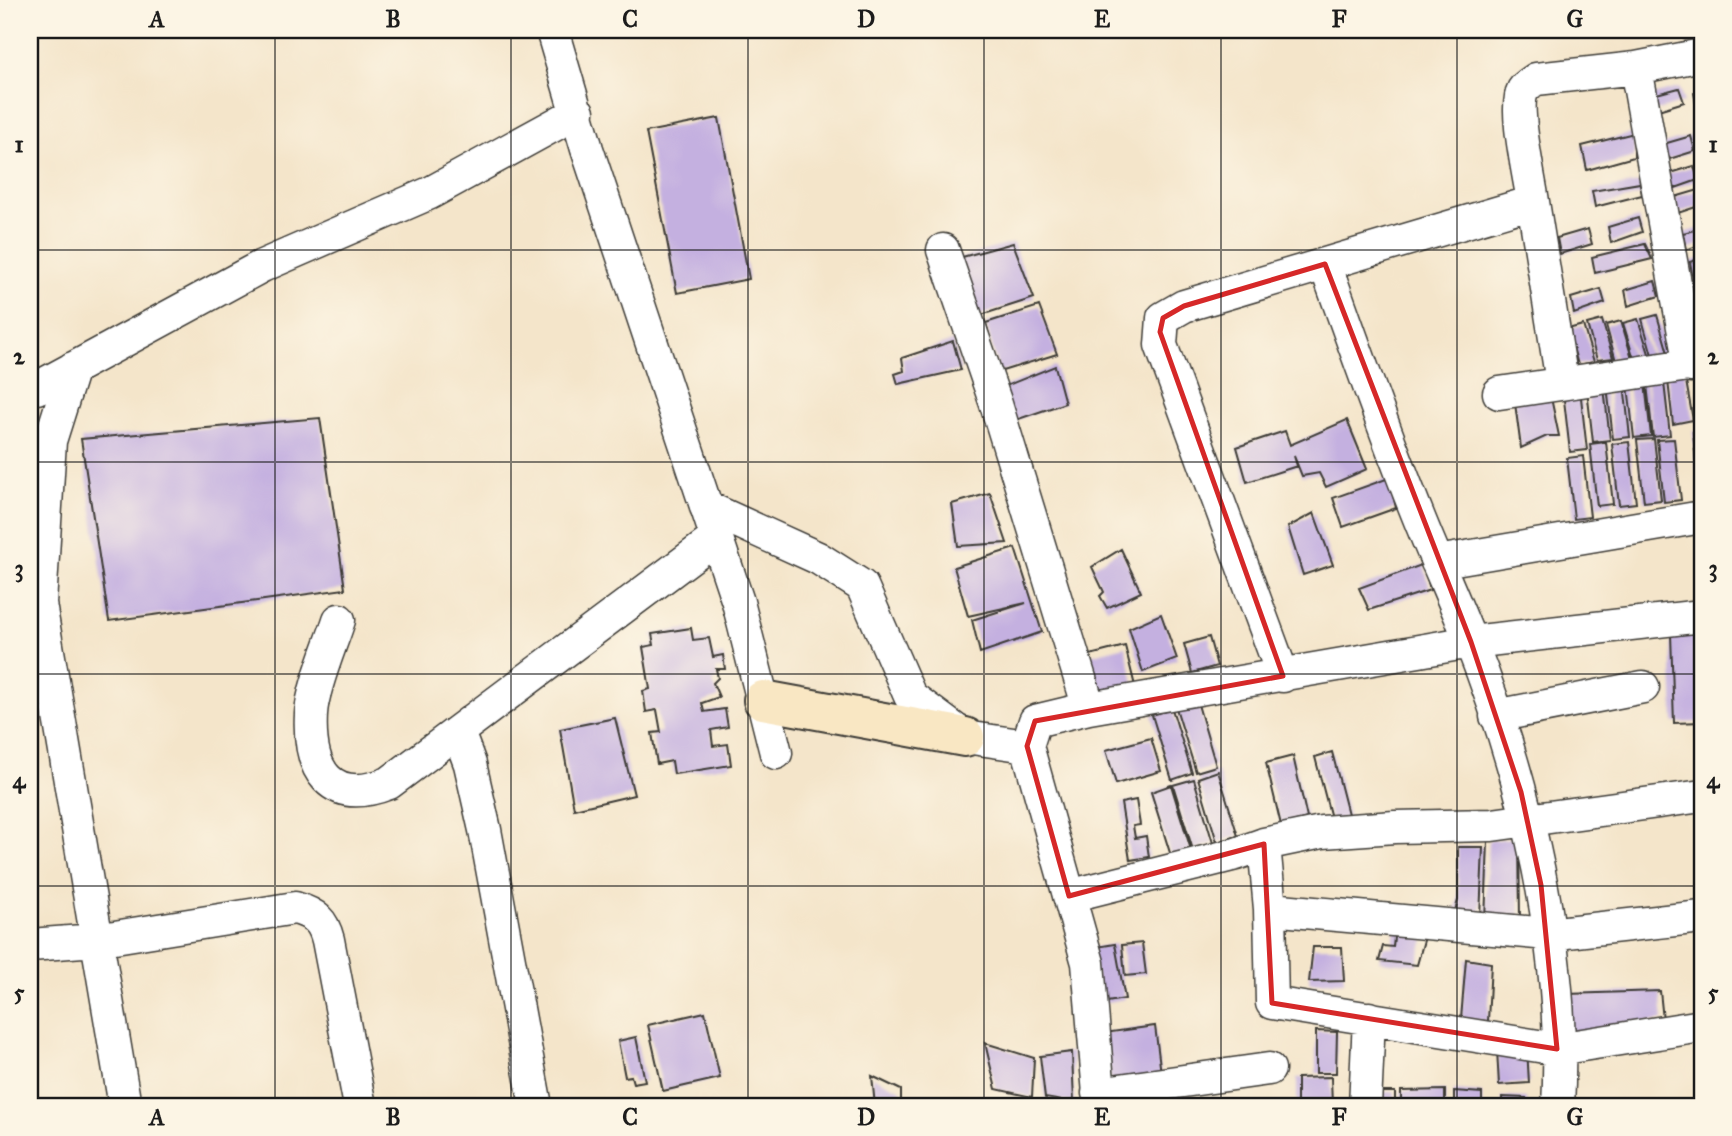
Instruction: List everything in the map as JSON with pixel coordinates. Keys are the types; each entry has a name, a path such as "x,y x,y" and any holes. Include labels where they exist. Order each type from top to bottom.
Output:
{"main road":[{"path":"763,700 965,737"}],"street":[{"path":"552,30 587,149 738,602 776,753"},
{"path":"1562,382 1521,115 1520,100 1524,88 1536,79 1636,68 1702,55"},
{"path":"1499,393 1696,365 1636,68"},
{"path":"30,382 37,388 262,266 430,192 578,113"},
{"path":"1283,676 1161,345 1163,318 1184,306 1533,202"},
{"path":"943,250 995,401 1089,708"},
{"path":"1325,264 1437,562 1471,642 1528,821 1548,934 1557,1049 1558,1106"},
{"path":"73,368 50,441 40,604 125,1106"},
{"path":"706,507 818,558 862,586 910,696 965,737 1027,746"},
{"path":"1437,562 1702,517"},
{"path":"339,620 311,712 313,756 323,778 343,791 366,792 389,783 716,538"},
{"path":"1269,1069 1099,1099 1088,963 1027,746 1035,721 1089,708 1471,642 1702,616"},
{"path":"1496,716 1643,687"},
{"path":"458,732 470,764 485,830 536,1106"},
{"path":"1069,896 1236,854 1264,844 1322,832 1528,821 1702,796"},
{"path":"1264,844 1270,909 1272,1003 1557,1049 1702,1026"},
{"path":"30,945 96,940 295,908 311,913 323,922 328,940 360,1106"},
{"path":"1270,909 1548,934 1702,916"},
{"path":"1365,1106 1369,1018"}],"highlighted area":[{"path":"1325,264 1471,642 1521,792 1541,885 1557,1049 1272,1003 1264,844 1069,896 1027,746 1035,721 1283,676 1160,332 1163,318 1184,306"}],"building":[{"path":"1679,88 1684,102 1652,112 1649,96"},
{"path":"1702,90 1702,107 1697,109 1694,93"},
{"path":"719,118 749,279 677,293 646,132"},
{"path":"1634,133 1634,157 1587,170 1582,146"},
{"path":"1691,136 1695,151 1663,161 1660,145"},
{"path":"1694,166 1698,180 1667,191 1664,175"},
{"path":"1640,183 1642,195 1595,207 1592,191"},
{"path":"1702,189 1702,205 1678,213 1675,197"},
{"path":"1638,218 1642,232 1611,243 1608,227"},
{"path":"1702,228 1702,244 1686,250 1683,233"},
{"path":"1588,229 1592,244 1560,254 1557,238"},
{"path":"1013,243 1034,298 975,317 955,259"},
{"path":"1645,244 1652,259 1595,273 1592,257"},
{"path":"1702,258 1702,275 1693,278 1690,262"},
{"path":"1702,278 1702,295 1692,298 1689,282"},
{"path":"1655,281 1659,296 1628,306 1625,290"},
{"path":"1601,289 1605,303 1574,314 1571,298"},
{"path":"1039,306 1057,354 999,372 986,323"},
{"path":"1657,315 1668,353 1652,355 1642,319"},
{"path":"1638,319 1650,357 1634,359 1623,323"},
{"path":"1602,320 1613,358 1597,360 1587,324"},
{"path":"1621,321 1632,358 1616,361 1606,325"},
{"path":"1583,325 1594,362 1578,365 1568,329"},
{"path":"953,341 961,370 898,384 895,374 904,371 902,358"},
{"path":"1055,366 1065,403 1010,422 1003,387"},
{"path":"1684,370 1693,420 1673,424 1667,372"},
{"path":"1663,374 1670,435 1653,437 1646,376"},
{"path":"1623,375 1630,437 1613,439 1606,377"},
{"path":"1644,375 1651,436 1634,438 1627,377"},
{"path":"1603,379 1610,440 1593,442 1586,381"},
{"path":"1580,389 1587,450 1570,452 1563,391"},
{"path":"1550,393 1559,436 1547,436 1521,448 1514,396"},
{"path":"320,418 345,589 109,621 81,439"},
{"path":"1347,420 1367,469 1326,487 1319,473 1302,476 1294,456 1297,466 1247,482 1237,447 1285,431 1290,445"},
{"path":"1702,431 1702,493 1699,494 1693,432"},
{"path":"1654,439 1661,500 1644,502 1637,440"},
{"path":"1674,439 1681,500 1664,502 1657,440"},
{"path":"1606,442 1613,504 1597,506 1590,444"},
{"path":"1629,442 1636,503 1619,505 1612,444"},
{"path":"1583,456 1590,517 1574,519 1567,458"},
{"path":"1389,478 1396,508 1343,527 1333,498"},
{"path":"990,493 1007,543 958,546 952,504"},
{"path":"1314,513 1333,565 1303,575 1288,527"},
{"path":"1015,548 1042,632 980,653 972,620 1026,603 968,616 954,567"},
{"path":"1121,549 1141,592 1107,608 1100,596 1104,592 1092,567"},
{"path":"1424,564 1430,590 1369,610 1359,588"},
{"path":"1161,614 1177,659 1143,672 1129,628"},
{"path":"691,628 693,640 709,638 713,657 723,655 725,669 716,669 718,678 713,683 719,697 702,703 704,712 725,709 728,727 711,730 713,746 728,744 731,765 674,774 672,761 657,764 652,733 661,732 657,710 646,712 643,691 650,689 643,647 654,645 652,634"},
{"path":"1702,633 1702,722 1674,723 1671,634"},
{"path":"1209,637 1217,666 1192,673 1184,644"},
{"path":"1125,646 1135,686 1099,699 1090,655"},
{"path":"1197,701 1216,766 1196,772 1176,708"},
{"path":"1172,709 1192,773 1172,780 1152,715"},
{"path":"615,718 634,795 574,809 560,729"},
{"path":"1151,738 1161,771 1116,784 1106,750"},
{"path":"1332,752 1349,818 1332,822 1315,757"},
{"path":"1293,756 1307,818 1281,825 1266,763"},
{"path":"1218,771 1238,836 1217,842 1198,778"},
{"path":"1194,779 1213,843 1193,850 1173,785"},
{"path":"1171,785 1191,850 1171,856 1151,792"},
{"path":"1136,800 1140,825 1133,826 1135,838 1146,836 1149,857 1130,860 1121,803"},
{"path":"1519,837 1520,922 1485,921 1488,841"},
{"path":"1458,847 1483,847 1480,917 1453,918 1458,900"},
{"path":"1395,927 1426,933 1417,965 1379,961 1383,946 1393,947"},
{"path":"1142,943 1146,974 1125,976 1122,945"},
{"path":"1115,944 1125,999 1101,1003 1091,948"},
{"path":"1313,947 1342,947 1344,981 1309,982"},
{"path":"1466,959 1491,963 1488,1021 1461,1019"},
{"path":"1660,991 1663,1020 1570,1034 1567,994"},
{"path":"705,1012 720,1078 663,1091 648,1025"},
{"path":"1155,1026 1161,1074 1111,1084 1104,1033"},
{"path":"1316,1031 1337,1032 1336,1073 1316,1073"},
{"path":"636,1037 645,1081 633,1083 631,1076 625,1077 618,1041"},
{"path":"985,1043 1034,1058 1032,1097 996,1089"},
{"path":"1527,1048 1529,1083 1499,1085 1497,1050"},
{"path":"1072,1052 1074,1103 1045,1098 1040,1056"},
{"path":"872,1076 901,1090 901,1106 875,1106"},
{"path":"1331,1077 1332,1106 1297,1106 1297,1078"},
{"path":"1445,1090 1445,1106 1401,1106 1401,1091"},
{"path":"1454,1091 1482,1093 1482,1106 1454,1106"},
{"path":"1375,1092 1395,1092 1395,1106 1375,1106"},
{"path":"1502,1097 1526,1098 1527,1106 1502,1106"}]}
